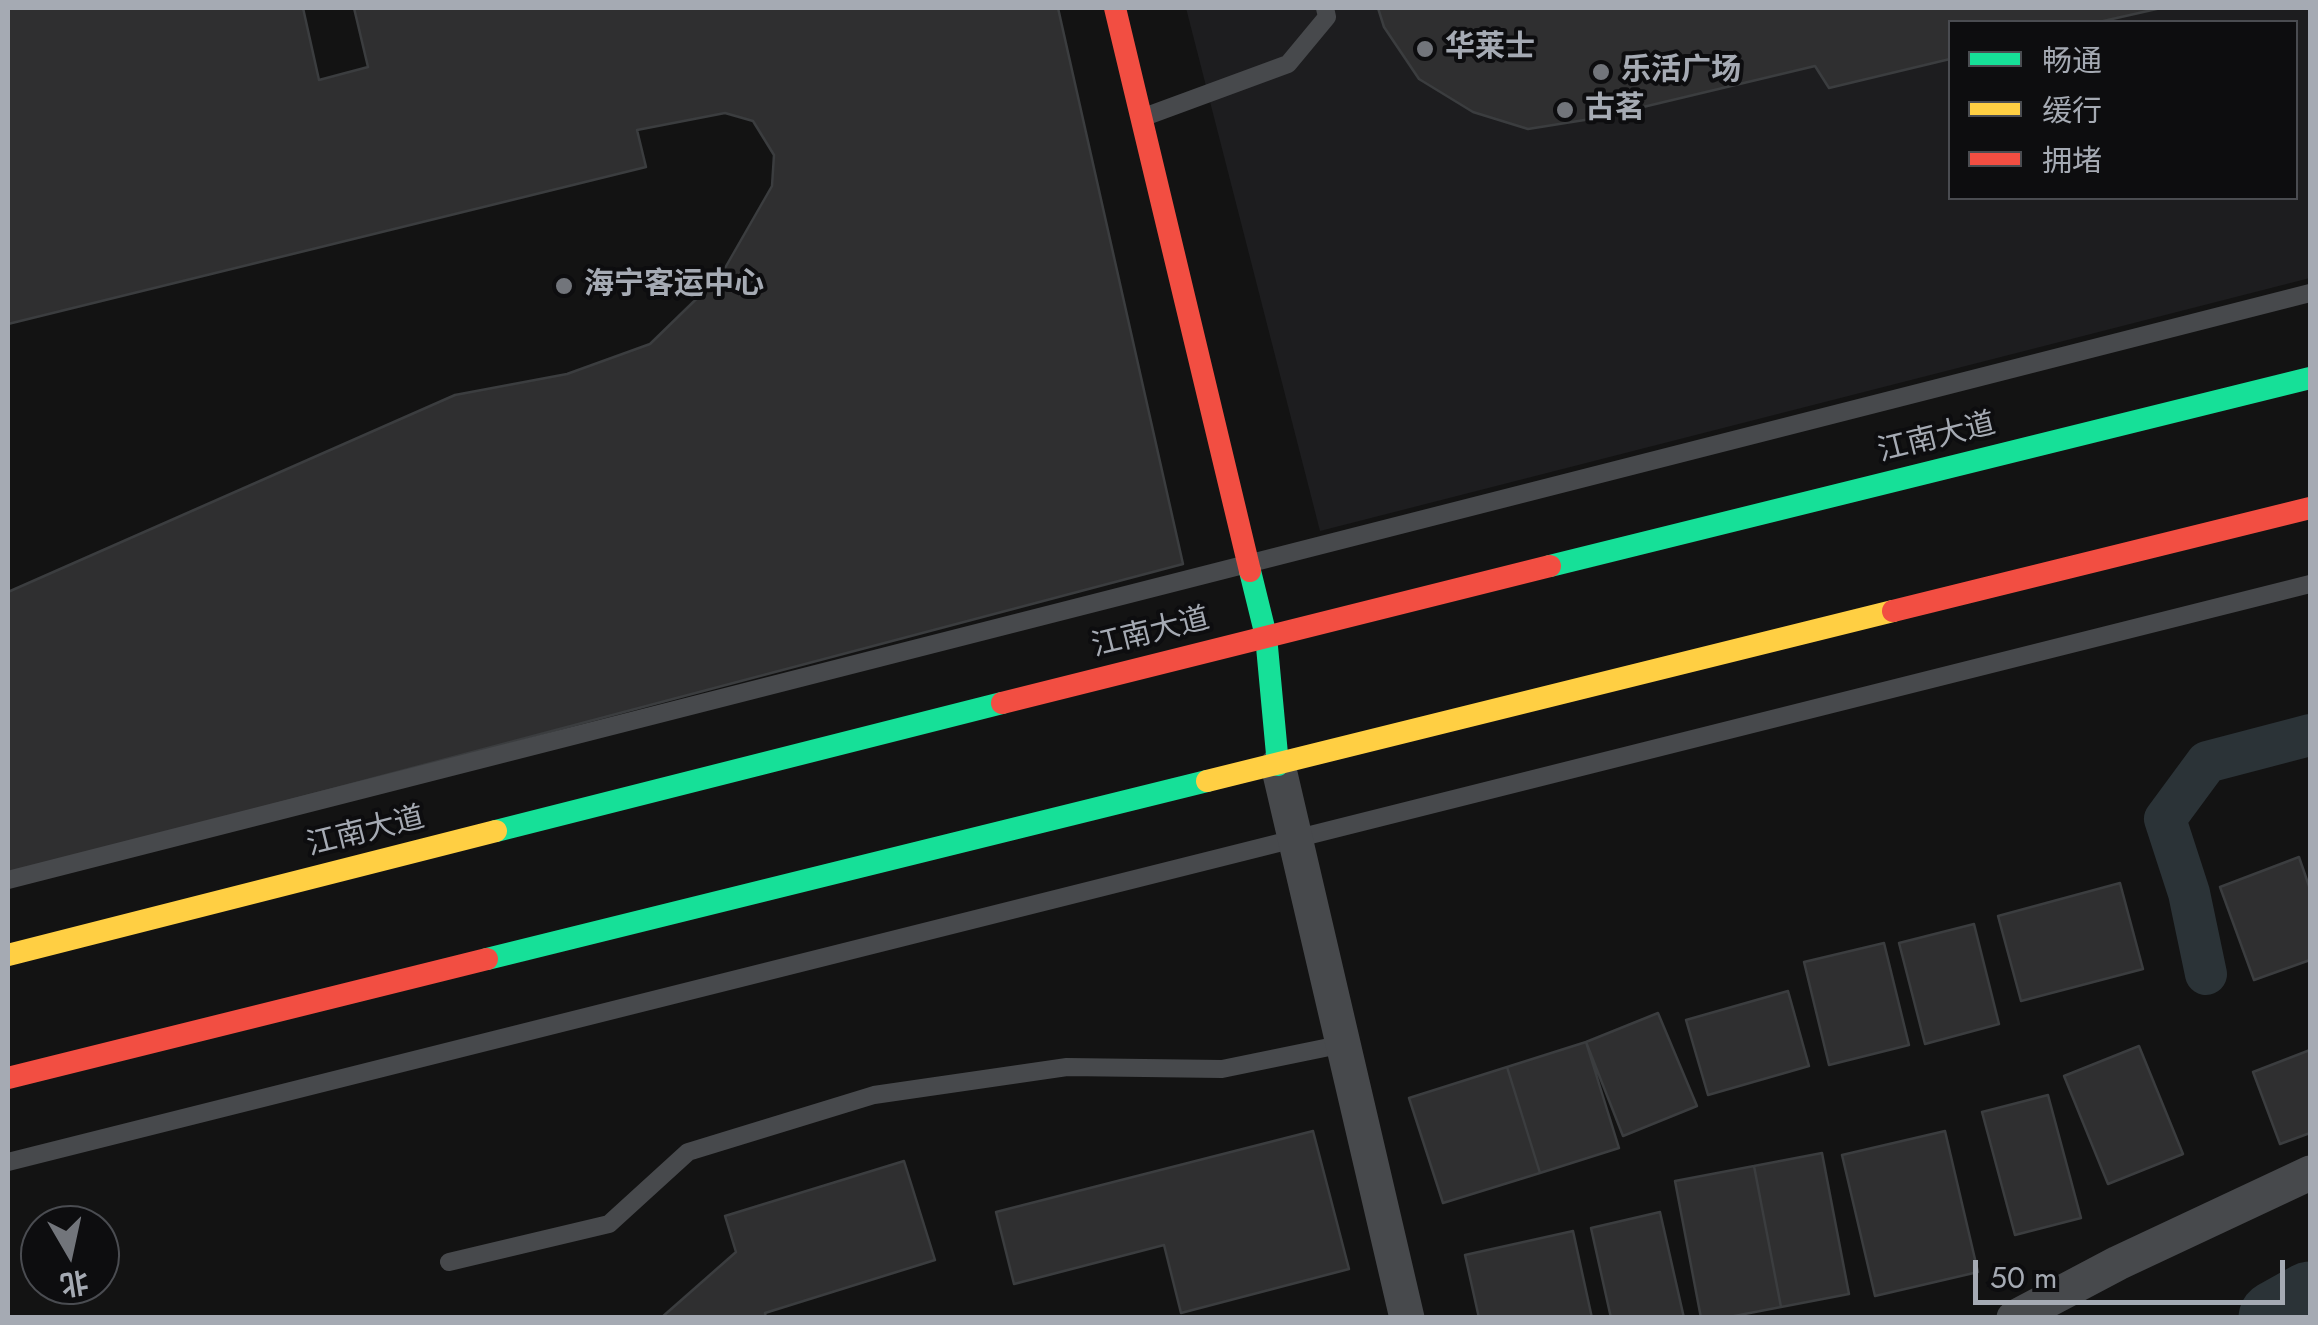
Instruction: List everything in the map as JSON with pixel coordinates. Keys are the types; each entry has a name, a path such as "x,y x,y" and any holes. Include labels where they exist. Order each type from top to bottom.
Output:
{"main road":[{"path":"1115,8 1266,636 1278,766"},
{"name":"江南大道","path":"8,955 1266,636 2310,378"},
{"path":"8,1078 2310,508"}],"street":[{"path":"1278,766 1407,1318"},
{"path":"2014,1318 2118,1263 2310,1173"}],"lane":[{"path":"1142,118 1288,64 1327,17 1325,8"},
{"path":"8,880 2310,293"},
{"path":"8,1162 2310,584"},
{"path":"449,1262 609,1224 688,1152 874,1095 1067,1066 1222,1068 1344,1044"}],"shaded area":[{"path":"1186,8 2310,8 2310,278 1320,531"}],"building":[{"name":"海宁客运中心","path":"8,8 1058,8 1183,564 8,875"},
{"path":"303,8 354,8 368,67 319,80"},
{"name":"乐活广场","path":"1378,8 2161,8 2108,20 1948,20 1948,59 1829,88 1815,66 1597,118 1528,129 1473,112 1419,79 1384,27"},
{"path":"725,113 753,121 774,155 772,186 721,275 650,344 567,374 455,395 8,592 8,324 646,167 637,130"},
{"path":"2299,857 2310,889 2310,960 2254,980 2220,887"},
{"path":"2120,883 2143,969 2021,1001 1998,916"},
{"path":"1974,924 1999,1024 1925,1044 1899,943"},
{"path":"1884,943 1909,1045 1829,1065 1804,962"},
{"path":"1788,991 1809,1066 1708,1095 1686,1020"},
{"path":"1658,1013 1697,1106 1623,1136 1586,1042"},
{"path":"1586,1042 1619,1148 1540,1173 1507,1067"},
{"path":"2139,1046 2183,1154 2108,1184 2064,1076"},
{"path":"2310,1050 2310,1133 2280,1144 2253,1072"},
{"path":"1507,1067 1540,1173 1443,1203 1409,1098"},
{"path":"2048,1095 2081,1218 2015,1235 1982,1112"},
{"path":"1313,1131 1349,1269 1181,1313 1164,1245 1014,1284 996,1212"},
{"path":"1945,1131 1978,1272 1875,1296 1842,1155"},
{"path":"1822,1153 1849,1294 1781,1307 1754,1166"},
{"path":"904,1161 935,1260 765,1313 766,1318 661,1318 736,1252 725,1216"},
{"path":"1754,1166 1781,1307 1724,1318 1701,1318 1675,1181"},
{"path":"1660,1212 1684,1318 1611,1318 1591,1228"},
{"path":"1573,1231 1592,1318 1479,1318 1465,1255"}],"waterway":[{"path":"2206,974 2189,893 2165,819 2207,762 2310,735"},
{"path":"2276,1318 2310,1299"}],"traffic: fast":[{"path":"1550,566 2310,378"},
{"path":"1250,571 1266,636 1278,765"},
{"path":"496,831 1002,703"},
{"path":"487,959 1207,781"}],"traffic: slow":[{"path":"1207,781 1893,611"},
{"path":"8,955 496,831"}],"traffic: jam":[{"path":"1115,8 1250,571"},
{"path":"1893,611 2310,508"},
{"path":"1002,703 1550,566"},
{"path":"8,1078 487,959"}],"place":[{"name":"华莱士","path":"1425,49"},
{"name":"乐活广场","path":"1601,72"},
{"name":"古茗","path":"1565,110"},
{"name":"海宁客运中心","path":"564,286"}]}
